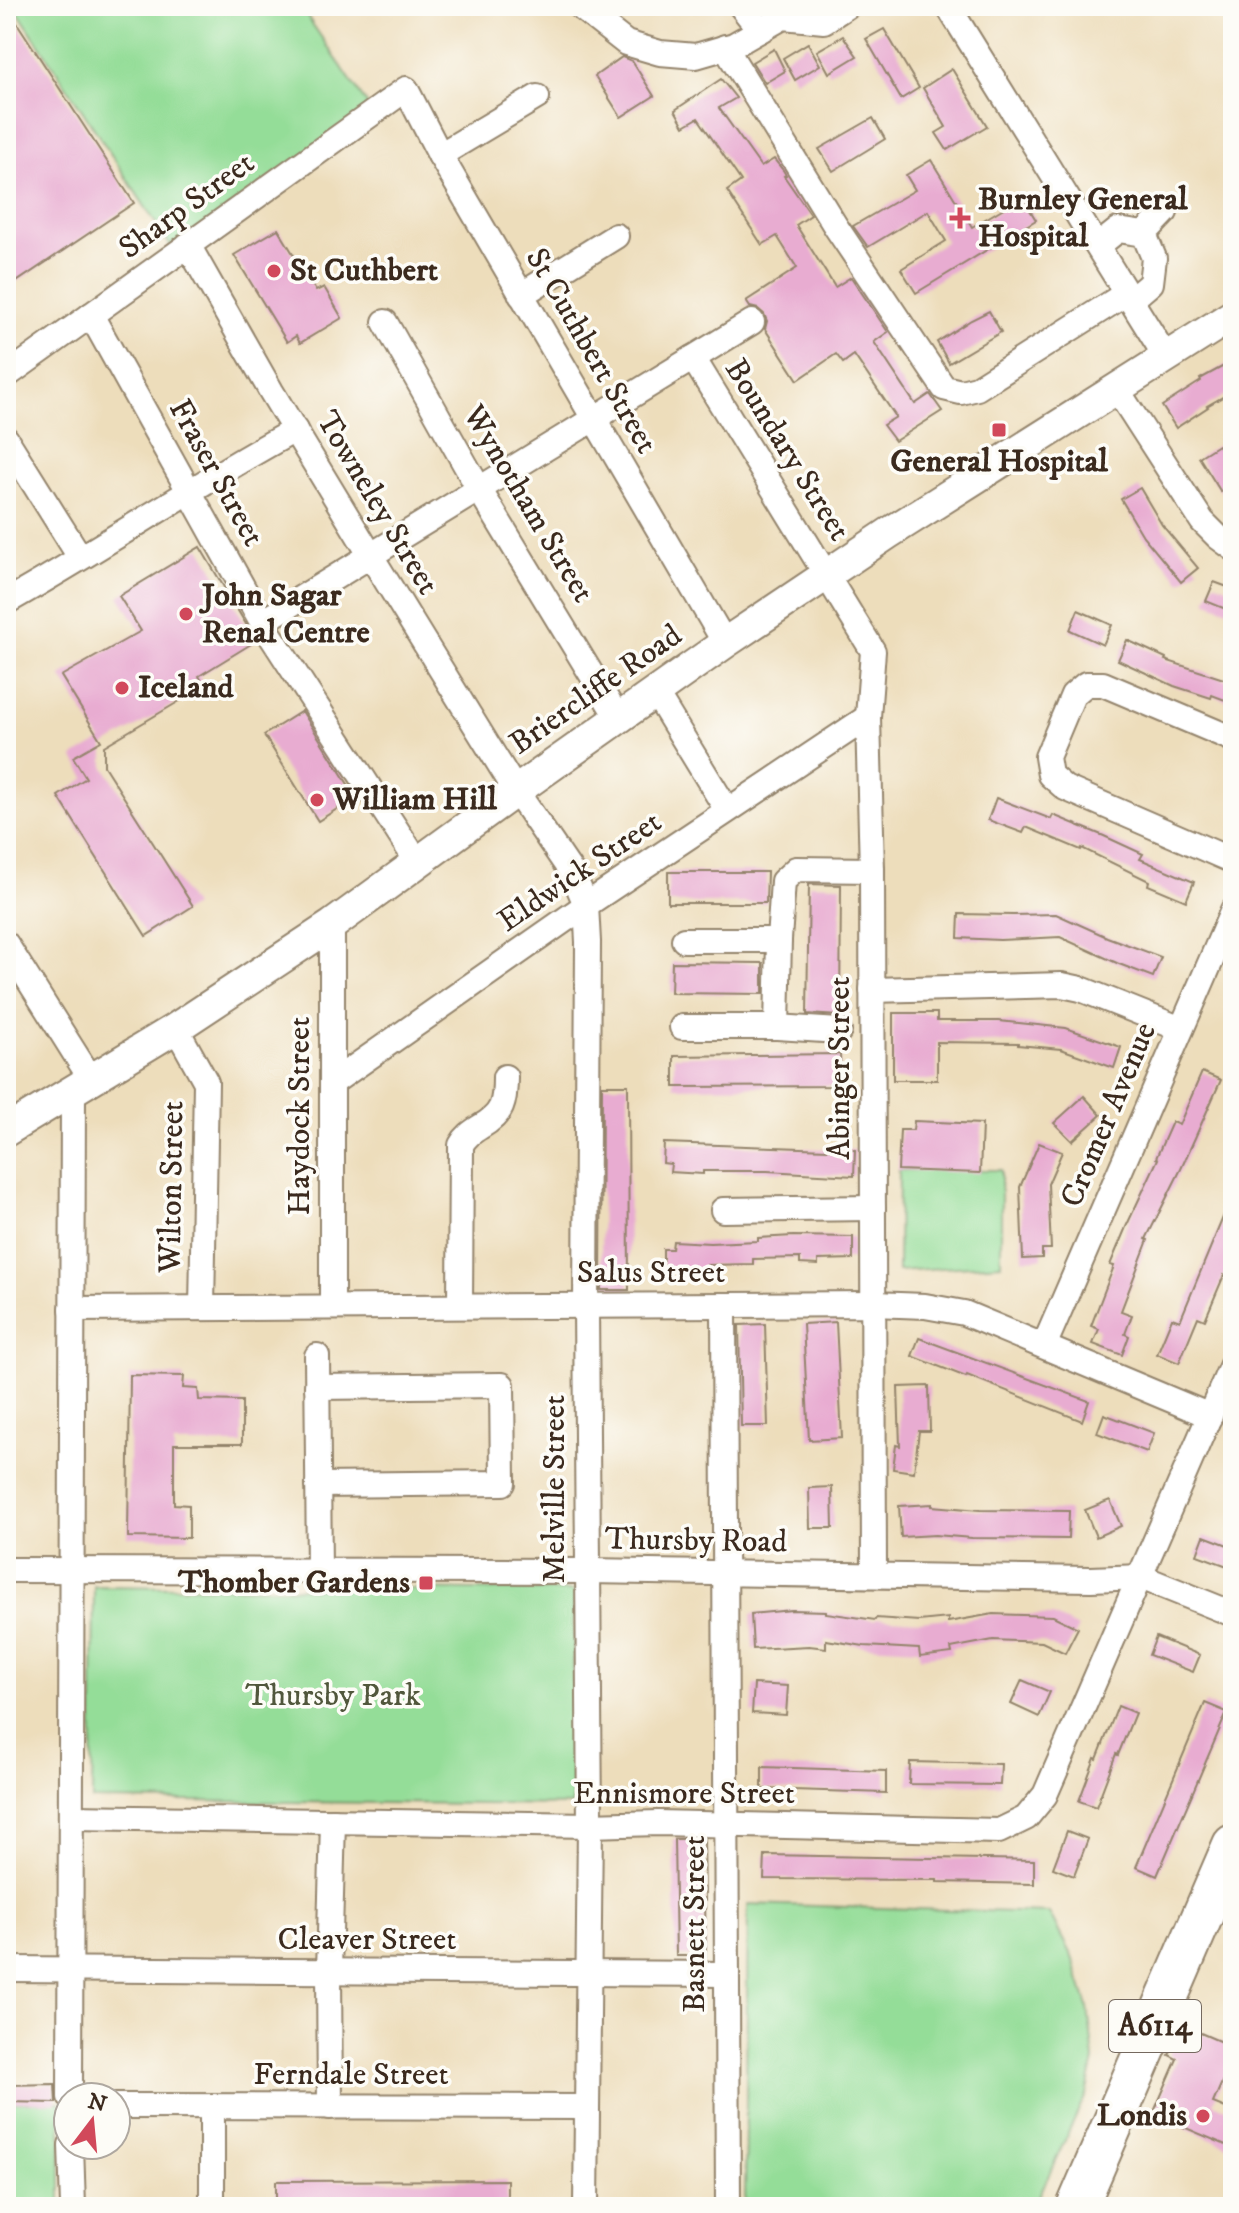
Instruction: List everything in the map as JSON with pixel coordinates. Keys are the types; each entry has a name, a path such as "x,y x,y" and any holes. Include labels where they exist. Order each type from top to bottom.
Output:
{"highway":[{"name":"A6114","path":"1077,2207 1233,1845"}],"street":[{"path":"579,6 626,43 652,51 696,56 734,45 783,17 801,12 824,21 847,6"},
{"path":"741,6 760,30"},
{"path":"948,6 1166,357"},
{"path":"725,47 836,227 944,388 961,392 977,388 1151,283 1154,258 1144,234"},
{"name":"St Cuthbert Street","path":"406,89 440,155 725,643"},
{"name":"Sharp Street","path":"6,376 406,89"},
{"path":"440,155 537,97"},
{"path":"1144,234 1165,212"},
{"path":"1098,246 1118,230 1144,234"},
{"path":"521,295 616,236"},
{"name":"Towneley Street","path":"188,245 295,430 516,791"},
{"name":"Fraser Street","path":"91,315 262,622 418,863"},
{"name":"Briercliffe Road","path":"6,1131 176,1028 332,925 725,643 1233,315"},
{"name":"Wynotham Street","path":"385,322 479,489 618,718"},
{"path":"262,622 752,322"},
{"name":"Boundary Street","path":"693,358 827,576"},
{"path":"1116,388 1202,521 1233,548"},
{"path":"6,602 239,460 295,430"},
{"path":"6,439 80,557"},
{"name":"Abinger Street","path":"827,576 873,651 868,717 872,870 874,1574"},
{"path":"1233,739 1103,684 1086,684 1073,695 1047,757 1050,775 1065,788 1233,861"},
{"path":"655,692 727,810"},
{"name":"Eldwick Street","path":"332,1083 586,905 868,717"},
{"name":"Melville Street","path":"516,791 574,876 586,905 588,942 586,1306 590,1825 586,2207"},
{"path":"777,1027 783,881 796,869 872,870"},
{"name":"Cromer Avenue","path":"1044,1346 1233,910"},
{"name":"Haydock Street","path":"332,925 332,1307"},
{"path":"684,940 779,940"},
{"path":"8,954 82,1085 72,1309 70,2081"},
{"path":"872,990 1062,985 1081,989 1181,1029"},
{"path":"682,1027 777,1027 839,1031"},
{"name":"Wilton Street","path":"176,1028 206,1082 202,1308"},
{"path":"460,1306 460,1150 466,1137 494,1119 501,1109 505,1077"},
{"path":"723,1210 873,1208"},
{"name":"Basnett Street","path":"724,1305 728,2207"},
{"name":"Salus Street","path":"72,1309 925,1306 964,1313 1210,1416"},
{"path":"317,1356 319,1571"},
{"name":"Ennismore Street","path":"71,1817 590,1825 726,1824 999,1831 1026,1818 1045,1795 1233,1362"},
{"path":"317,1387 502,1385 503,1483 318,1485"},
{"name":"Thursby Road","path":"6,1570 588,1571 1091,1579 1141,1577 1233,1614"},
{"path":"330,2107 329,1971 333,1821"},
{"name":"Cleaver Street","path":"6,1969 727,1974"},
{"name":"Ferndale Street","path":"132,2106 586,2107"},
{"path":"212,2106 212,2207"},
{"path":"72,2161 73,2207"}],"green space":[{"path":"14,6 300,6 373,113 176,254"},
{"path":"899,1170 1001,1170 1001,1264 898,1271"},
{"name":"Thursby Park","path":"94,1586 574,1591 572,1805 92,1800"},
{"path":"748,1904 1049,1913 1072,1957 1088,2007 1094,2060 1086,2095 1034,2207 745,2207"},
{"path":"6,2102 52,2102 52,2161 61,2161 61,2207 6,2207"}],"building":[{"path":"6,6 134,203 6,289"},
{"path":"884,29 919,88 901,99 866,39"},
{"path":"843,36 857,56 829,73 817,51"},
{"path":"808,43 820,65 795,80 783,58"},
{"path":"774,49 785,71 765,83 752,62"},
{"path":"622,57 632,61 654,96 621,117 595,76"},
{"path":"952,69 987,126 947,150 936,133 946,127 923,88"},
{"path":"721,79 736,98 719,108 761,167 774,159 783,170 811,215 796,225 835,287 851,277 888,332 874,342 915,404 930,394 942,411 895,441 883,425 896,417 854,355 843,363 836,354 798,380 765,329 767,321 764,314 750,307 746,301 797,268 777,236 762,245 727,191 741,181 698,118 684,126 675,110"},
{"path":"873,118 885,139 833,171 819,149"},
{"path":"931,160 972,227 1022,197 1036,220 916,293 901,269 946,241 928,211 868,247 853,226 915,190 906,175"},
{"name":"St Cuthbert","path":"278,229 316,291 324,287 342,318 300,343 296,336 287,342 234,255"},
{"path":"989,311 1001,332 949,363 937,342"},
{"path":"1233,361 1233,391 1176,428 1162,406 1200,379"},
{"path":"1218,445 1233,468 1233,484 1221,492 1199,457"},
{"path":"1140,488 1162,525 1198,568 1181,582 1143,536 1121,499"},
{"path":"200,547 256,641 199,676 205,686 104,746 104,766 193,906 146,936 58,796 86,778 73,757 101,741 61,676 141,631 119,596"},
{"path":"1214,582 1233,589 1233,612 1206,601"},
{"path":"1078,610 1112,625 1103,645 1070,630"},
{"path":"1127,640 1165,660 1233,682 1233,703 1174,686 1118,660"},
{"path":"302,711 356,797 318,821 264,735"},
{"path":"996,798 1051,819 1053,815 1143,854 1140,859 1194,882 1186,901 1148,885 1149,881 1082,848 1026,827 1023,833 988,820"},
{"path":"668,872 767,872 766,903 668,903"},
{"path":"809,884 841,885 840,1016 807,1014"},
{"path":"959,914 1056,914 1161,957 1153,977 1060,937 1000,940 958,938"},
{"path":"672,962 763,963 763,994 671,993"},
{"path":"893,1013 937,1013 937,1021 999,1021 1066,1028 1121,1047 1114,1068 1061,1049 1018,1043 937,1042 937,1080 893,1080"},
{"path":"840,1054 841,1086 674,1087 674,1056"},
{"path":"1202,1072 1221,1080 1146,1239 1121,1311 1132,1315 1122,1355 1093,1344 1099,1329 1091,1326 1114,1266 1110,1265 1156,1158 1172,1122 1179,1125"},
{"path":"602,1085 628,1085 629,1290 601,1290"},
{"path":"1084,1096 1101,1115 1072,1141 1054,1123"},
{"path":"914,1121 982,1124 980,1173 898,1170 900,1130 913,1130"},
{"path":"664,1143 855,1150 854,1176 767,1171 670,1172 671,1164 663,1163"},
{"path":"1039,1143 1062,1152 1048,1184 1051,1249 1042,1249 1042,1258 1023,1259 1020,1187"},
{"path":"1231,1198 1233,1261 1205,1320 1198,1317 1179,1363 1157,1354 1172,1318 1180,1321"},
{"path":"853,1237 853,1259 818,1260 818,1265 800,1264 800,1258 753,1259 753,1264 707,1265 707,1269 663,1267 663,1249 672,1249 673,1241 758,1241 758,1238"},
{"path":"836,1322 842,1438 809,1440 803,1324"},
{"path":"765,1324 768,1426 741,1426 739,1325"},
{"path":"919,1338 1089,1401 1082,1421 912,1356"},
{"path":"130,1375 184,1376 183,1388 198,1389 199,1400 242,1401 242,1444 174,1444 174,1504 189,1505 189,1538 128,1537"},
{"path":"929,1386 930,1431 919,1431 914,1472 893,1469 896,1445 900,1446 898,1387"},
{"path":"1104,1414 1154,1433 1147,1452 1097,1433"},
{"path":"832,1487 833,1528 810,1528 809,1488"},
{"path":"1110,1500 1121,1526 1096,1537 1085,1510"},
{"path":"932,1504 980,1510 1069,1511 1068,1539 935,1535 901,1537 899,1506"},
{"path":"1204,1536 1233,1547 1233,1568 1197,1555"},
{"path":"826,1611 875,1620 948,1618 948,1622 993,1614 1053,1616 1078,1628 1065,1653 1042,1642 993,1640 951,1648 952,1653 920,1657 919,1649 826,1640 826,1648 753,1649 751,1614"},
{"path":"1156,1637 1200,1655 1193,1672 1149,1655"},
{"path":"1022,1680 1050,1692 1039,1717 1011,1704"},
{"path":"754,1684 788,1686 786,1715 752,1713"},
{"path":"1205,1703 1227,1712 1157,1876 1136,1867"},
{"path":"1118,1706 1135,1713 1096,1807 1079,1801"},
{"path":"910,1762 1001,1764 1000,1785 909,1784"},
{"path":"762,1767 886,1771 886,1793 762,1789"},
{"path":"1067,1831 1088,1839 1074,1876 1053,1868"},
{"path":"674,1839 704,1839 706,1956 676,1956"},
{"path":"765,1855 1034,1860 1034,1884 764,1879"},
{"path":"1182,2025 1233,2047 1233,2057 1213,2103 1233,2111 1233,2134 1228,2146 1153,2114 1177,2059 1169,2055"},
{"path":"52,2084 52,2103 6,2102 6,2085"},
{"path":"507,2180 507,2207 276,2207 276,2181"}],"place":[{"name":"Burnley General Hospital","path":"960,218"},
{"name":"St Cuthbert","path":"274,271"},
{"name":"General Hospital","path":"999,430"},
{"name":"John Sagar Renal Centre","path":"186,614"},
{"name":"Iceland","path":"122,688"},
{"name":"William Hill","path":"317,800"},
{"name":"Thomber Gardens","path":"426,1583"},
{"name":"Londis","path":"1203,2116"}]}
